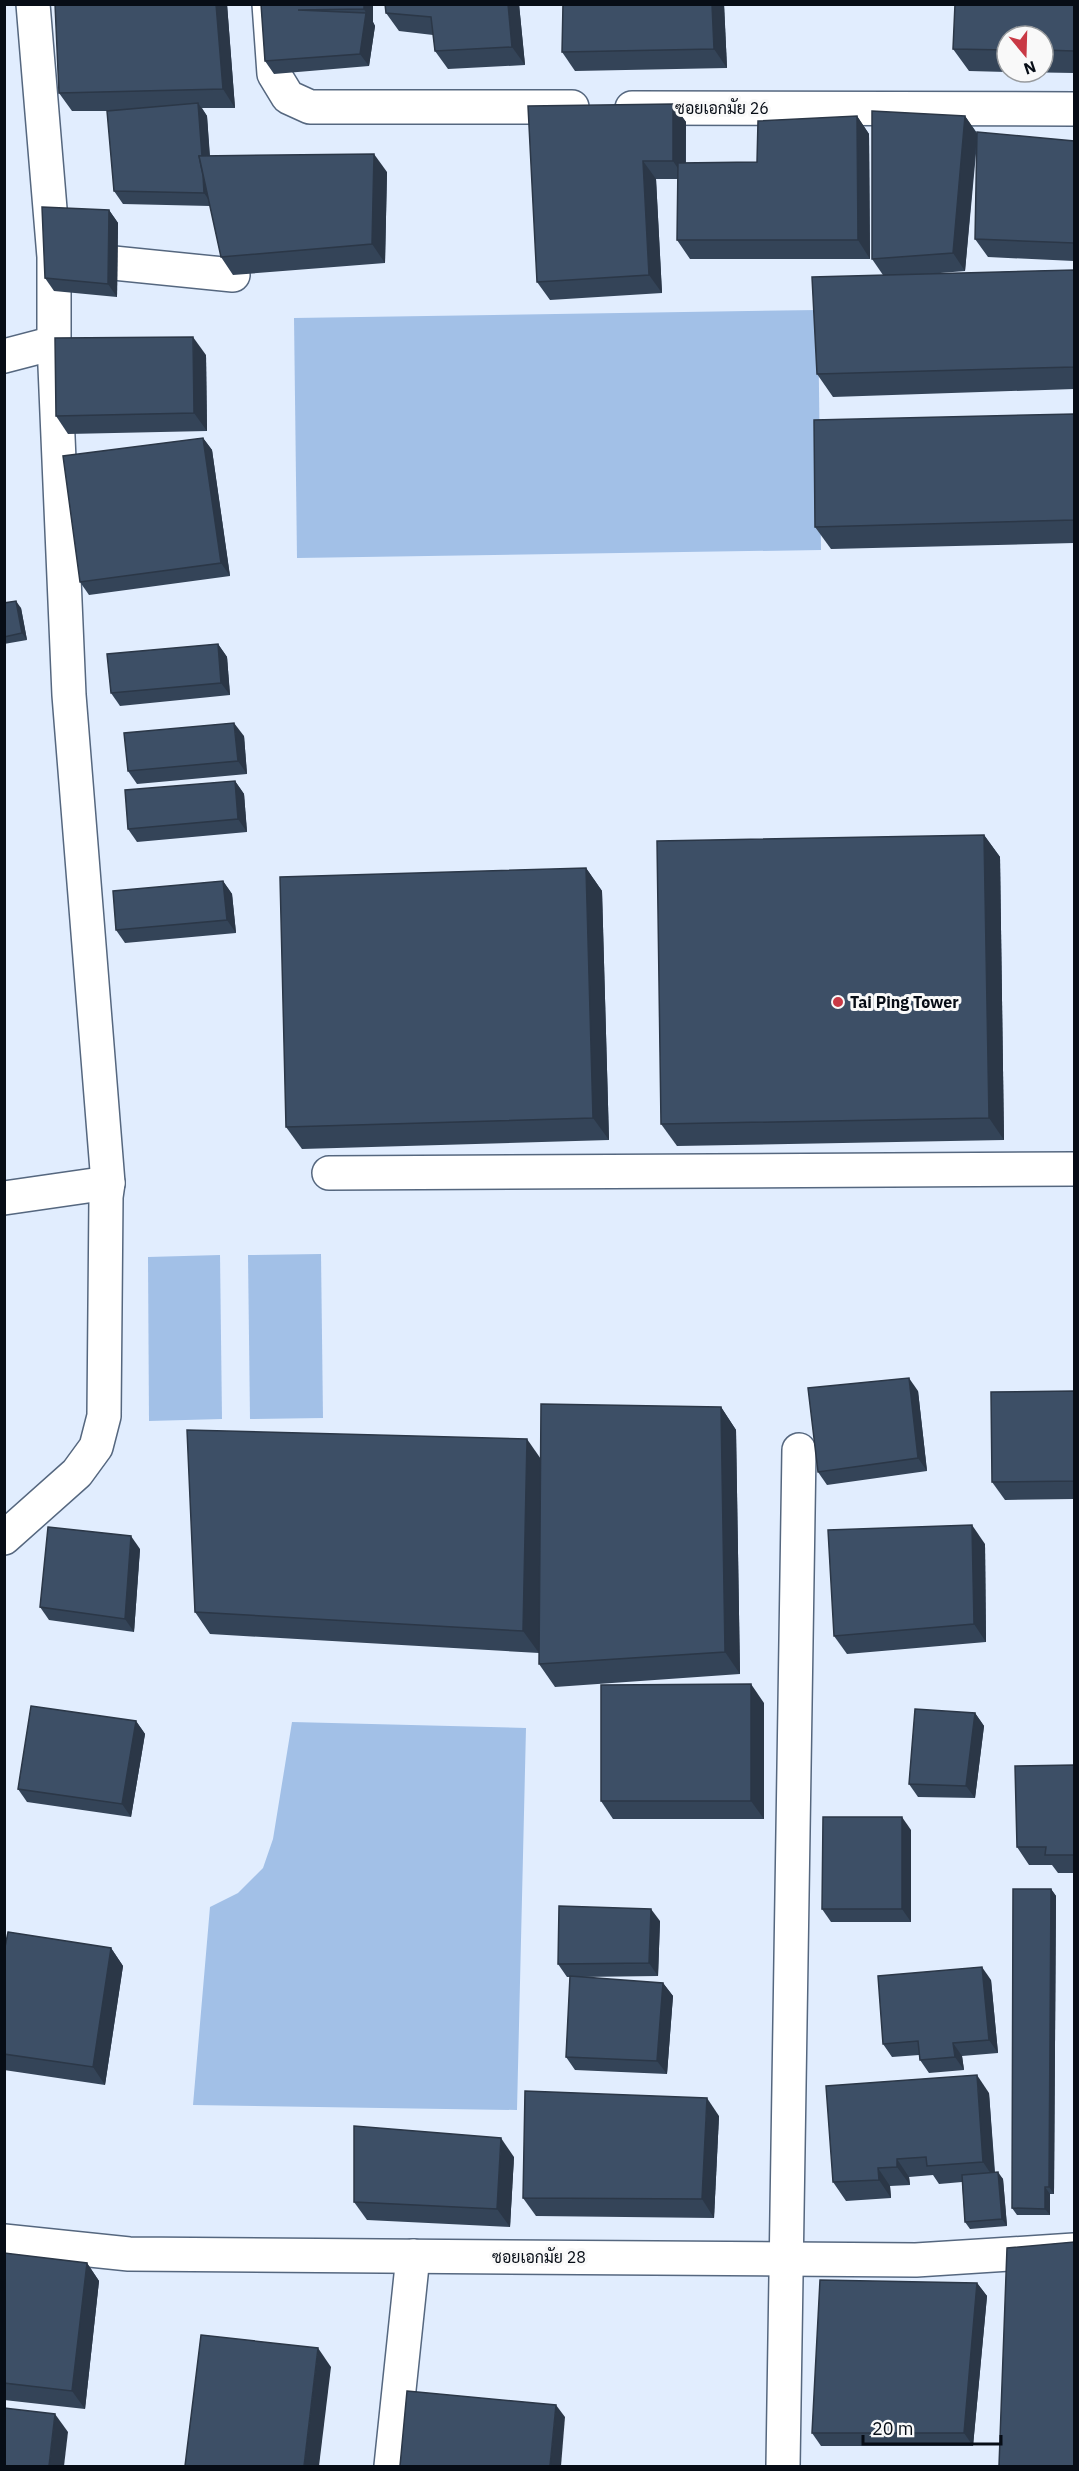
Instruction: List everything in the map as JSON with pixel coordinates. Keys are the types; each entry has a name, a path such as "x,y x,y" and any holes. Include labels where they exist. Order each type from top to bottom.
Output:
{"street":[{"path":"4,1538 77,1473 96,1448 104,1416 108,1183 69,695 54,343 54,257 33,4"},
{"name":"ซอยเอกมัย 26","path":"269,4 274,74 288,97 310,107 1074,109"},
{"path":"54,257 233,275"},
{"path":"4,356 54,343"},
{"path":"328,1173 1074,1169"},
{"path":"4,1198 108,1183"},
{"path":"783,2466 799,1450"},
{"name":"ซอยเอกมัย 28","path":"4,2241 129,2254 916,2260 1074,2250"},
{"path":"392,2466 413,2256"}],"shaded area":[{"path":"818,310 821,550 297,558 294,318"},
{"path":"321,1254 323,1418 250,1419 248,1255"},
{"path":"220,1255 222,1419 149,1421 148,1257"},
{"path":"292,1722 526,1728 517,2110 193,2105 210,1907 238,1893 263,1868 273,1839"}],"building":[{"path":"55,4 216,4 223,89 59,93"},
{"path":"261,4 364,4 364,9 298,10 366,13 360,54 265,61"},
{"path":"385,4 508,4 512,47 435,51 431,17 386,13"},
{"path":"563,4 712,4 714,49 562,52"},
{"path":"955,4 1074,4 1074,51 1055,50 1055,24 995,24 995,50 953,49"},
{"path":"198,103 202,156 199,156 204,193 114,191 107,111"},
{"path":"673,104 673,161 643,161 649,275 537,282 528,106"},
{"path":"872,111 965,116 953,253 872,259"},
{"path":"857,116 858,240 677,240 678,163 757,162 758,121"},
{"path":"977,132 1074,141 1074,243 975,239"},
{"path":"374,154 372,244 221,257 199,156"},
{"path":"42,207 109,210 108,284 45,278"},
{"path":"1074,270 1074,367 817,374 812,277"},
{"path":"193,337 194,413 56,416 55,338"},
{"path":"1074,414 1074,520 815,527 814,420"},
{"path":"203,438 221,563 80,582 63,456"},
{"path":"16,601 22,633 4,637 4,603"},
{"path":"218,644 221,683 111,693 107,654"},
{"path":"234,723 238,761 128,771 124,733"},
{"path":"235,781 238,819 128,829 125,790"},
{"name":"Tai Ping Tower","path":"984,835 989,1118 661,1124 657,841"},
{"path":"586,868 593,1118 286,1127 280,877"},
{"path":"223,881 227,920 116,930 113,891"},
{"path":"909,1378 918,1458 818,1472 808,1388"},
{"path":"1074,1391 1074,1481 992,1482 991,1392"},
{"path":"541,1404 721,1407 725,1652 539,1664"},
{"path":"187,1430 527,1439 523,1631 195,1612"},
{"path":"972,1525 974,1624 834,1636 828,1530"},
{"path":"48,1527 131,1536 125,1619 40,1607"},
{"path":"751,1684 751,1801 601,1801 601,1685"},
{"path":"31,1706 136,1721 122,1804 18,1789"},
{"path":"915,1709 975,1713 966,1786 909,1784"},
{"path":"1074,1765 1074,1855 1045,1855 1046,1847 1017,1847 1015,1766"},
{"path":"823,1817 902,1817 902,1909 822,1909"},
{"path":"1013,1889 1051,1889 1049,2187 1045,2187 1045,2209 1012,2208"},
{"path":"559,1906 651,1909 649,1963 558,1964"},
{"path":"8,1932 111,1948 93,2067 4,2054 4,1952"},
{"path":"982,1967 989,2040 953,2043 955,2057 920,2060 918,2041 883,2044 878,1976"},
{"path":"570,1976 663,1983 657,2061 566,2057"},
{"path":"977,2075 983,2162 927,2166 926,2157 897,2159 897,2167 878,2168 879,2180 833,2182 826,2086"},
{"path":"525,2091 707,2098 702,2199 523,2198"},
{"path":"354,2126 501,2138 497,2209 354,2202"},
{"path":"998,2172 1002,2219 965,2222 962,2175"},
{"path":"1074,2242 1074,2466 999,2466 1007,2248"},
{"path":"4,2253 87,2263 72,2391 4,2383"},
{"path":"820,2280 977,2283 964,2433 812,2433"},
{"path":"201,2335 318,2348 304,2466 185,2466"},
{"path":"407,2391 556,2405 550,2466 400,2466"},
{"path":"4,2408 55,2414 49,2466 4,2466"}],"place":[{"name":"Tai Ping Tower","path":"838,1002"}]}
